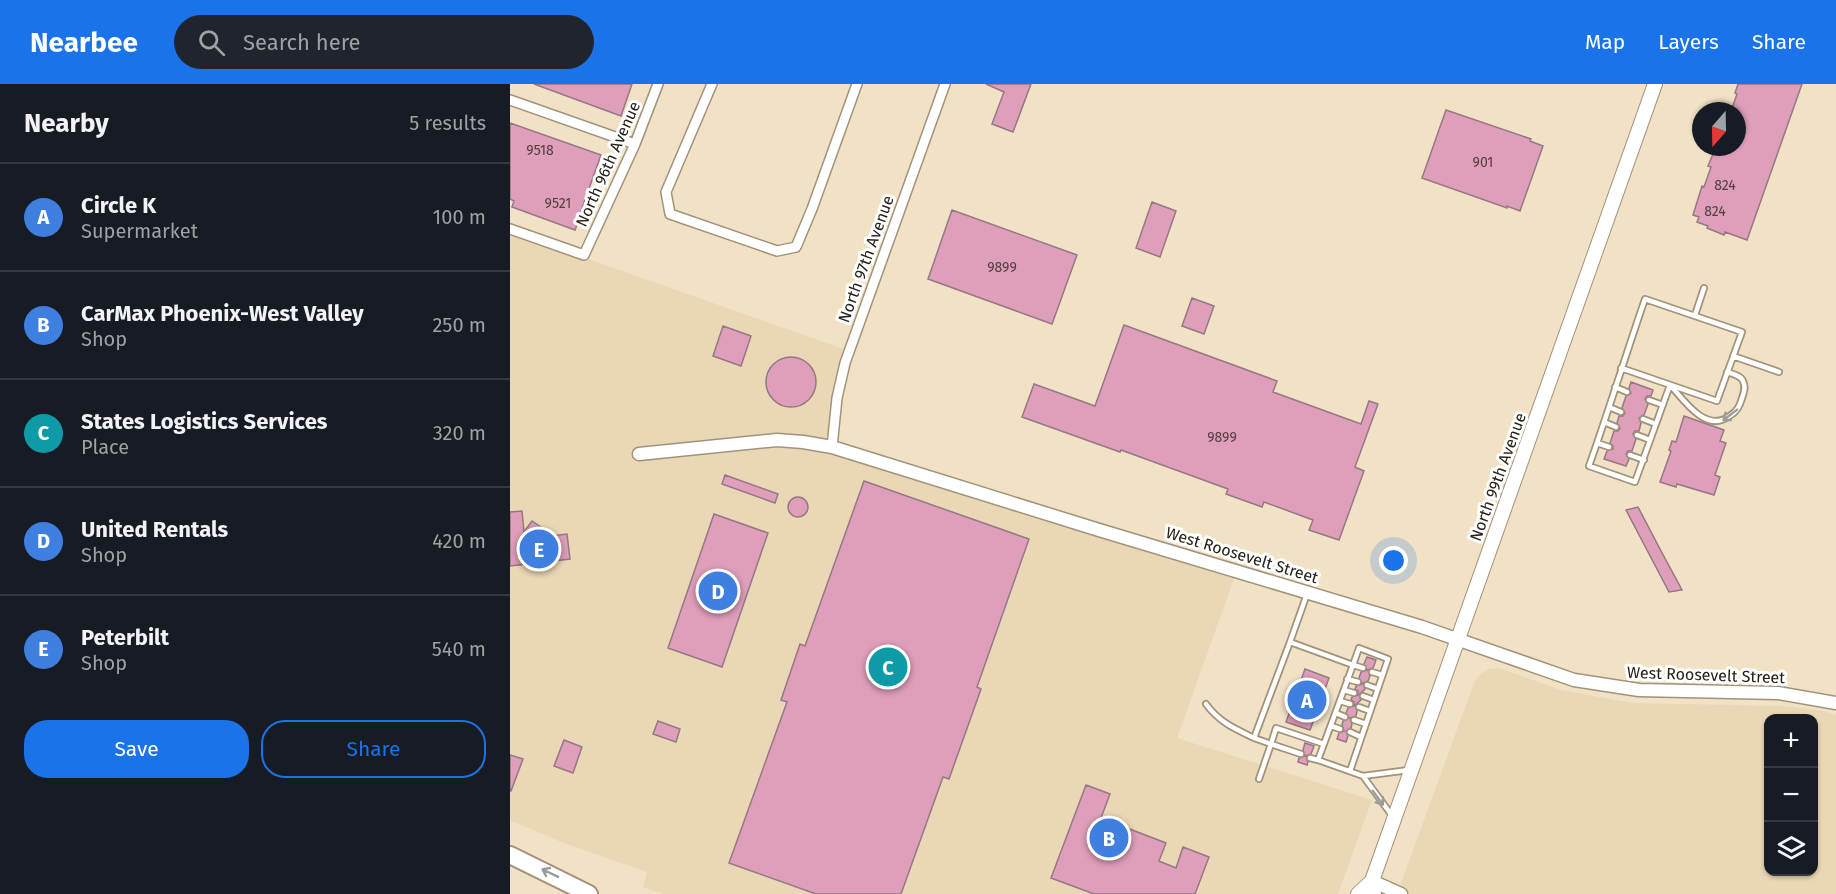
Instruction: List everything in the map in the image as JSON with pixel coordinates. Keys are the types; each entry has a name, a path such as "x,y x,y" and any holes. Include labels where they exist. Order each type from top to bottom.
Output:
{"highway":[{"path":"510,855 590,894"}],"main road":[{"name":"North 99th Avenue","path":"1358,894 1373,888 1394,819 1599,246 1654,84"}],"street":[{"name":"North 96th Avenue","path":"510,229 584,255 635,144 658,84"},
{"path":"712,84 666,192 670,214 777,251 796,247 857,84"},
{"name":"North 97th Avenue","path":"832,447 837,398 845,363 945,84"},
{"path":"510,100 635,144"},
{"name":"West Roosevelt Street","path":"639,454 777,440 832,447 1422,627 1574,680 1600,686 1639,690 1778,693 1836,704"},
{"path":"1373,888 1401,894"}],"lane":[{"path":"1695,315 1704,288"},
{"path":"1621,368 1717,401 1742,332 1645,298 1621,368 1589,466 1635,482 1670,385"},
{"path":"1733,356 1779,372"},
{"path":"1670,385 1698,414 1717,423 1737,411 1745,389 1744,382 1740,378 1727,372"},
{"path":"1615,387 1628,392"},
{"path":"1649,400 1663,405"},
{"path":"1609,407 1621,412"},
{"path":"1643,419 1656,424"},
{"path":"1604,422 1616,427"},
{"path":"1637,435 1650,440"},
{"path":"1597,443 1609,447"},
{"path":"1630,455 1644,459"},
{"path":"1254,738 1308,592"},
{"path":"1290,642 1363,668"},
{"path":"1318,760 1359,648 1388,659 1350,771"},
{"path":"1372,672 1382,675"},
{"path":"1347,679 1358,682"},
{"path":"1367,685 1378,689"},
{"path":"1344,690 1354,693"},
{"path":"1363,696 1374,700"},
{"path":"1340,701 1350,704"},
{"path":"1206,704 1225,724 1254,738 1301,754"},
{"path":"1359,707 1370,711"},
{"path":"1336,713 1345,717"},
{"path":"1354,720 1366,724"},
{"path":"1331,726 1340,729"},
{"path":"1259,778 1276,728 1324,744"},
{"path":"1350,732 1362,737"},
{"path":"1310,758 1363,776 1412,770"},
{"path":"1363,776 1394,819"}],"shaded area":[{"path":"510,229 849,351 832,447 1237,570 1177,738 1372,800 1338,894 663,894 643,887 647,872 561,842 510,820"},
{"path":"1499,668 1561,690 1632,703 1780,706 1820,710 1836,715 1836,894 1397,894 1474,683 1480,674 1489,669"}],"building":[{"path":"534,84 632,84 621,116"},
{"path":"986,84 1031,84 1013,132 992,124 1004,92"},
{"path":"1738,84 1802,84 1747,240 1725,232 1724,235 1707,228 1708,226 1697,222 1699,217 1693,215 1711,167 1708,166 1712,156 1746,156 1746,102 1734,102 1737,94 1735,93"},
{"path":"1446,110 1531,139 1530,141 1543,146 1520,211 1422,178"},
{"path":"510,123 601,155 581,211 587,213 583,224 578,222 575,230 512,207 514,201 510,199"},
{"path":"1152,202 1176,211 1160,257 1136,248"},
{"path":"952,210 1077,255 1052,324 928,279"},
{"path":"1192,298 1214,306 1204,334 1182,326"},
{"path":"1124,325 1277,381 1273,392 1361,424 1369,401 1378,404 1355,467 1364,471 1339,540 1309,530 1313,520 1264,502 1262,507 1226,494 1228,489 1022,417 1034,384 1095,406"},
{"path":"723,326 751,336 741,366 713,356"},
{"path":"786,357 796,357 809,364 816,377 816,387 809,400 796,407 786,407 777,403 770,396 766,387 766,377 770,368 777,361"},
{"path":"1631,382 1653,390 1651,396 1645,399 1648,404 1644,415 1639,418 1641,423 1639,431 1633,434 1636,439 1632,451 1626,454 1629,459 1626,466 1604,459 1607,451 1613,449 1610,443 1614,431 1620,428 1617,423 1619,416 1625,413 1622,408 1626,396 1631,393 1629,388"},
{"path":"1684,416 1724,430 1720,441 1726,443 1715,475 1720,477 1714,495 1677,484 1676,487 1660,482 1671,451 1669,450 1672,441 1676,442"},
{"path":"725,475 778,494 775,503 722,484"},
{"path":"864,481 1029,539 977,687 981,689 949,779 943,777 901,894 816,894 729,863 787,702 781,700 800,644 805,646"},
{"path":"798,497 805,500 808,507 805,514 798,517 791,514 788,507 791,500"},
{"path":"1638,507 1682,590 1669,592 1626,510"},
{"path":"522,511 524,532 532,521 542,528 534,538 567,534 570,559 510,566 510,512"},
{"path":"714,514 768,533 722,667 668,648"},
{"path":"1367,657 1376,660 1373,668 1368,670 1370,676 1368,681 1363,683 1365,689 1359,695 1361,700 1355,705 1356,716 1350,718 1352,724 1351,728 1346,731 1348,736 1346,742 1337,739 1339,733 1344,731 1343,721 1349,718 1346,713 1348,708 1354,706 1351,700 1352,697 1358,695 1355,689 1356,686 1362,684 1359,678 1361,672 1367,670 1364,664"},
{"path":"1305,669 1329,678 1310,730 1286,722"},
{"path":"658,721 680,729 676,742 653,734"},
{"path":"564,740 582,747 573,773 554,766"},
{"path":"1305,743 1314,746 1311,754 1306,756 1307,765 1298,762 1299,758 1305,756 1303,750"},
{"path":"510,755 523,759 511,791 510,791"},
{"path":"1086,785 1110,794 1101,818 1166,843 1159,861 1176,868 1183,847 1209,857 1195,894 1094,894 1051,878"}],"place":[{"name":"Peterbilt","path":"539,549"},
{"name":"United Rentals","path":"718,591"},
{"name":"States Logistics Services","path":"888,667"},
{"name":"Circle K","path":"1307,700"},
{"name":"CarMax Phoenix-West Valley","path":"1109,838"}]}
